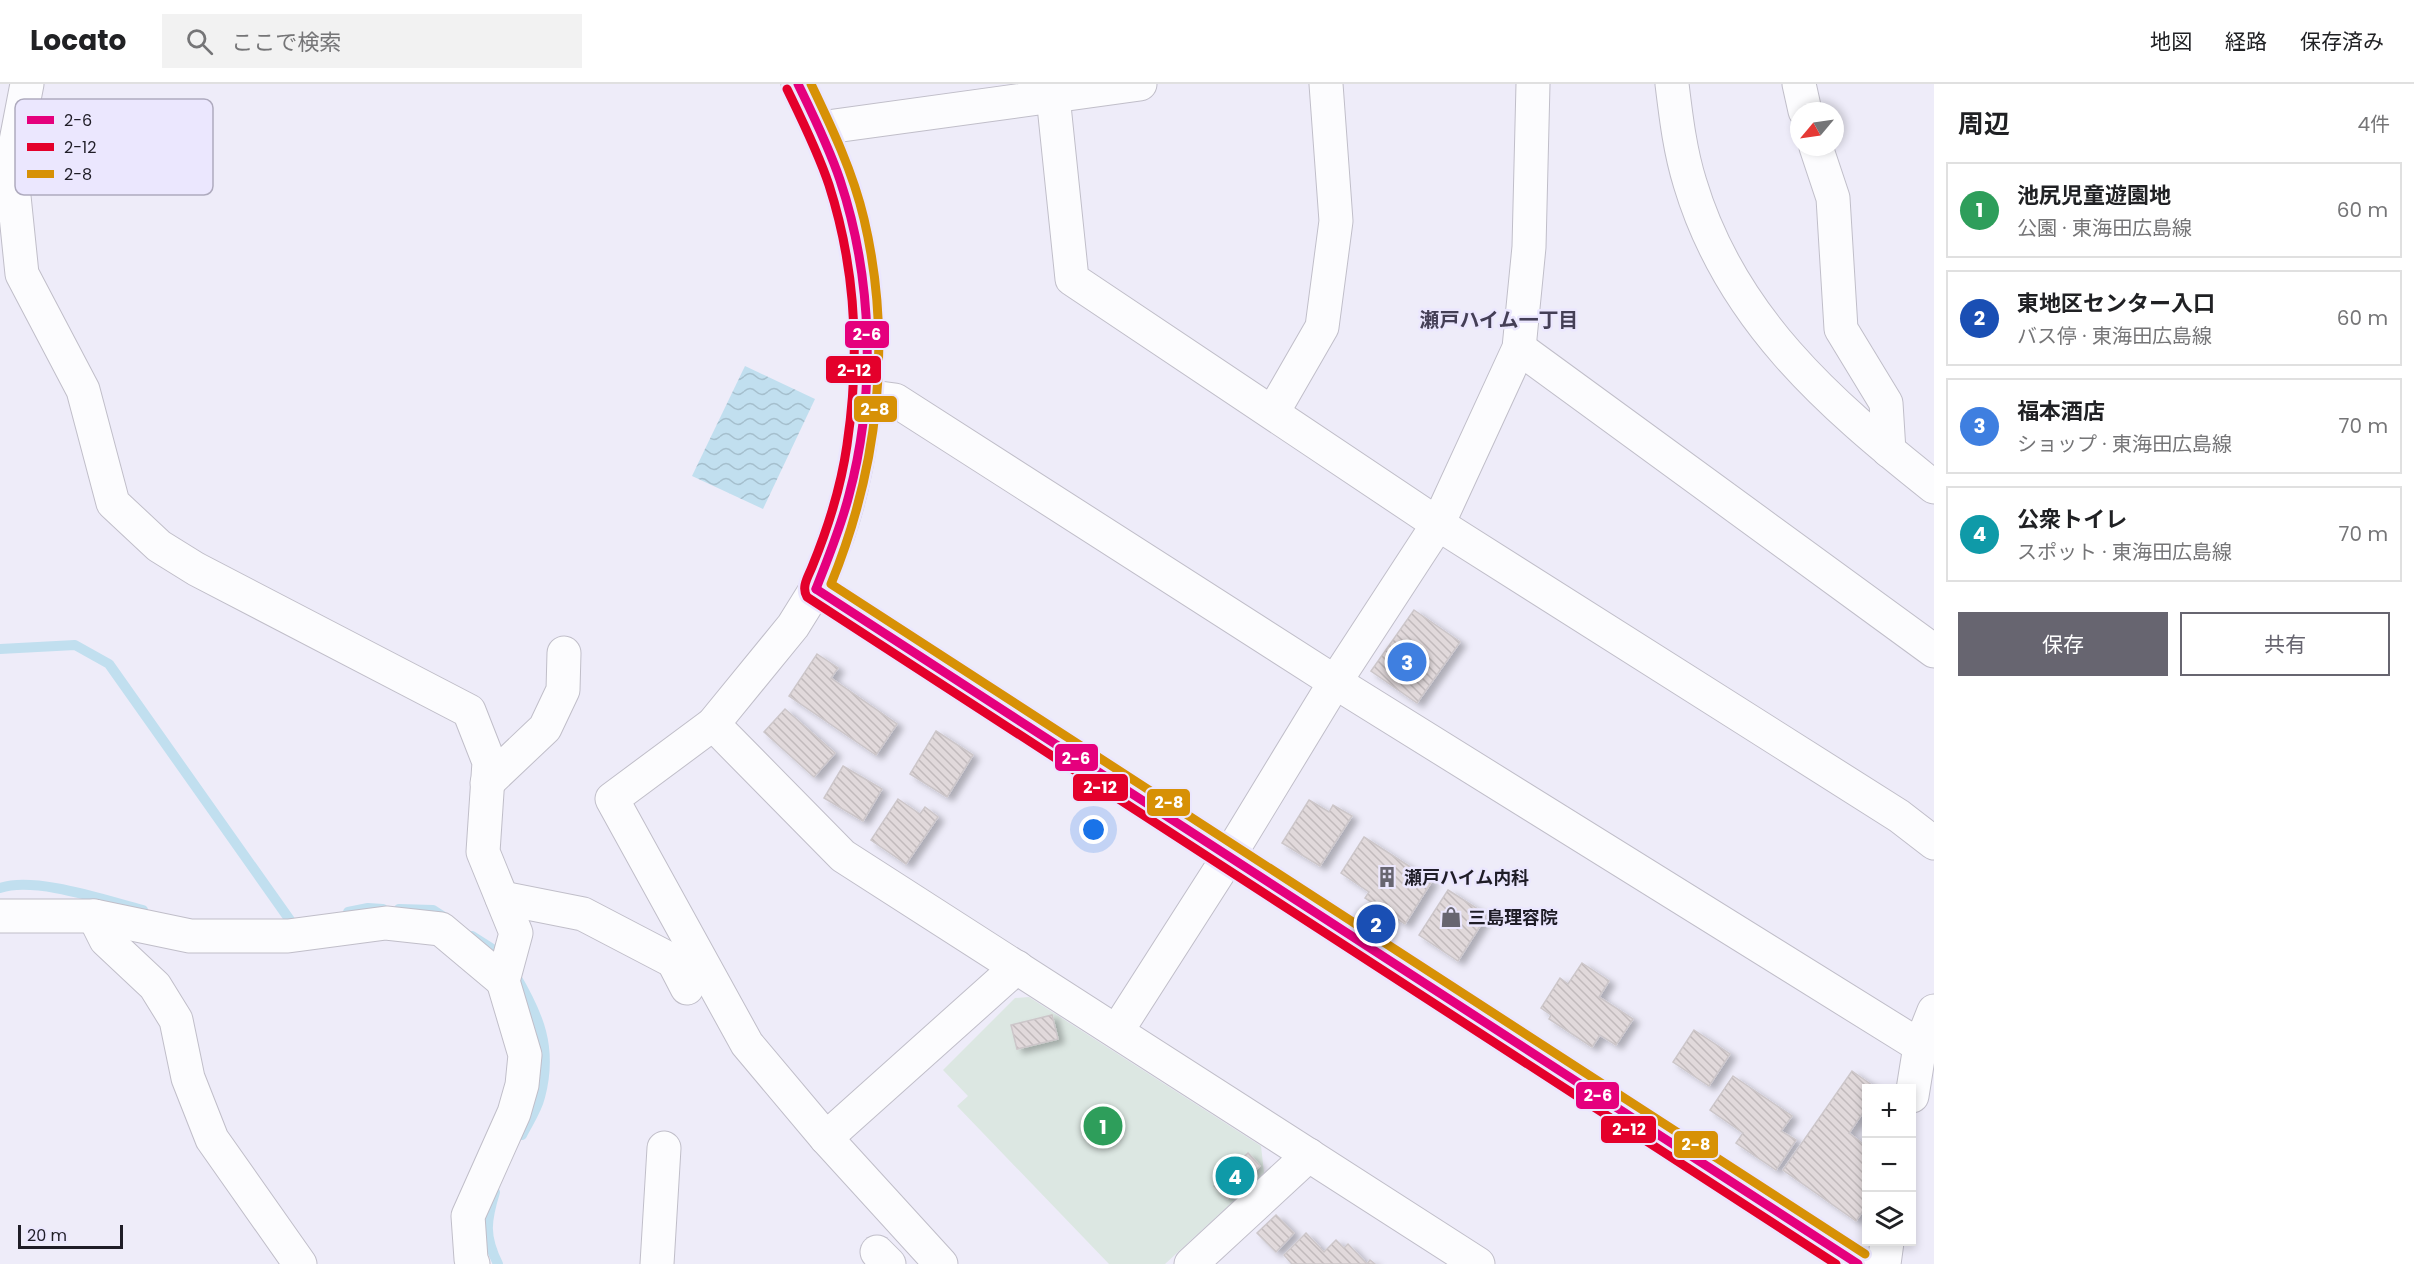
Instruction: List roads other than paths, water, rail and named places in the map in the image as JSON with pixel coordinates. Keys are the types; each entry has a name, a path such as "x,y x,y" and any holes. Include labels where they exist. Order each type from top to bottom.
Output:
{"street":[{"path":"24,99 27,84"},
{"path":"798,84 820,128 841,182 855,240 865,299 868,359 864,418 854,477 838,534 816,589 793,626 713,724 612,799 747,1044 826,1138 941,1264"},
{"path":"820,128 1140,84"},
{"path":"1273,412 1322,327 1336,221 1326,84"},
{"path":"1117,1031 1229,856 1335,682 1438,524 1519,348 1529,247 1533,84"},
{"path":"1672,84 1689,183 1711,240 1740,294 1783,350 1817,387 1888,451 1934,487"},
{"path":"1799,84 1802,102"},
{"path":"1053,96 1072,279 1438,524 1899,816 1934,843"},
{"path":"15,146 11,167 22,274 83,390 113,503 159,546 196,569 469,711 489,762 483,852 516,933 503,980 525,1055 522,1085 514,1113 468,1216 473,1264"},
{"path":"1819,156 1833,198 1841,329 1886,403 1888,451"},
{"path":"1519,348 1934,651"},
{"path":"865,396 895,400 1335,682 1920,1046"},
{"path":"816,589 1858,1264"},
{"path":"488,783 545,728 563,690 564,653"},
{"path":"713,724 843,856 1478,1264"},
{"path":"502,898 583,914 673,961 687,988"},
{"path":"0,916 94,916 190,936 288,936 386,923 441,929 503,980"},
{"path":"94,916 106,940 155,986 176,1020 188,1078 212,1139 300,1264"},
{"path":"826,1138 1017,968"},
{"path":"1913,1084 1920,1046 1934,1011"},
{"path":"657,1264 664,1148"},
{"path":"1191,1264 1309,1155"},
{"path":"1884,1264 1886,1246"}],"water":[{"path":"745,366 815,399 763,509 692,476"}],"waterway":[{"path":"0,649 75,645 109,664 292,923"},
{"path":"0,888 15,885 51,887 143,910"},
{"path":"348,912 368,908 383,909"},
{"path":"399,909 433,910 447,919"},
{"path":"472,936 494,950 502,959"},
{"path":"514,973 537,1018 544,1047 545,1063 539,1102 522,1135"},
{"path":"495,1192 488,1228 490,1245 498,1264"}],"place":[{"name":"福本酒店","path":"1407,662"},
{"name":"瀬戸ハイム内科","path":"1387,877"},
{"name":"三島理容院","path":"1451,917"},
{"name":"東地区センター入口","path":"1376,924"},
{"name":"池尻児童遊園地","path":"1103,1126"},
{"name":"公衆トイレ","path":"1235,1176"}],"district":[{"name":"瀬戸ハイム一丁目","path":"1499,320"}]}
